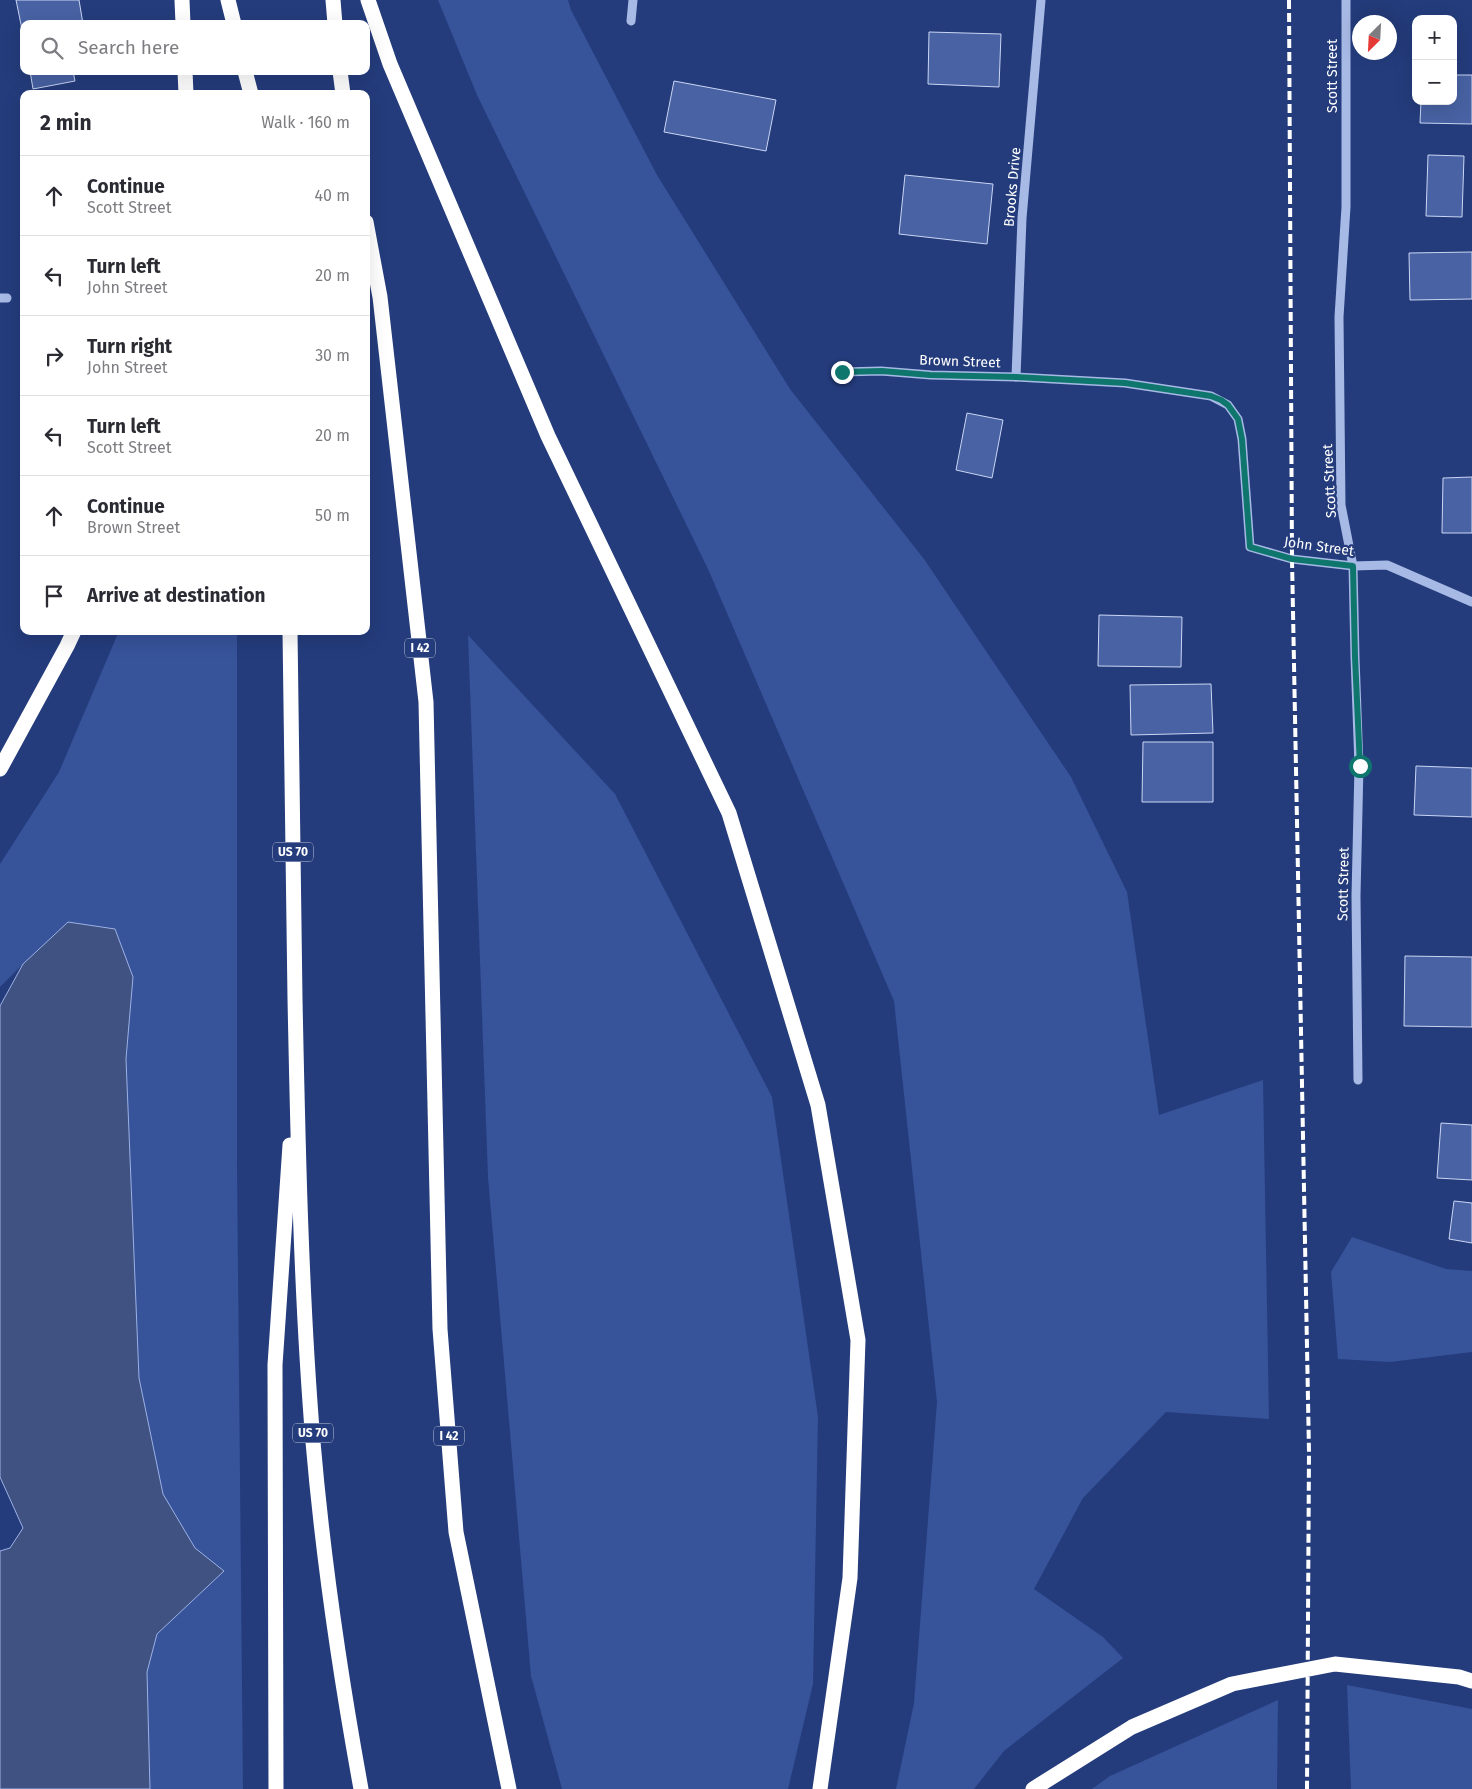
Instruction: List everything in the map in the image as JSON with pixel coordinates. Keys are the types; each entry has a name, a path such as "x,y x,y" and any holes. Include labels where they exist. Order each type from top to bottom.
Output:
{"highway":[{"path":"182,0 183,20"},
{"path":"228,0 233,20"},
{"path":"333,0 335,20"},
{"path":"368,0 394,73 548,436 729,813 818,1105 858,1340 850,1578 820,1789"},
{"path":"185,75 186,90"},
{"path":"247,75 250,90"},
{"path":"341,75 342,90"},
{"name":"I 42","path":"370,243 380,297 426,702 440,1328 456,1532 509,1789"},
{"path":"0,769 72,635"},
{"name":"US 70","path":"290,635 296,1074 305,1319 313,1440 324,1552 342,1682 361,1789"},
{"path":"276,1789 275,1365 296,1074"},
{"path":"1033,1789 1132,1727 1232,1684 1335,1664 1459,1677 1472,1681"}],"street":[{"path":"632,21 633,0"},
{"name":"Brooks Drive","path":"1016,377 1022,218 1041,0"},
{"name":"Scott Street","path":"1346,0 1346,207 1339,317 1341,506 1353,566 1360,766 1356,896 1358,1080"},
{"name":"Brown Street","path":"842,372 882,371 930,375 1107,382 1211,396 1221,400"},
{"name":"John Street","path":"1221,400 1228,405 1238,419 1242,439 1250,547 1292,559 1353,566 1387,565 1472,602"}],"shaded area":[{"path":"438,0 568,0 571,10 657,175 790,389 924,559 1071,777 1127,892 1159,1115 1263,1080 1269,1419 1166,1412 1083,1498 1034,1589 1103,1637 1123,1658 1004,1751 974,1789 896,1789 914,1703 937,1402 894,1001 708,569 477,95"},
{"path":"117,635 237,635 237,1165 243,1789 67,1789 23,964 0,987 0,864 59,772"},
{"path":"468,635 615,794 772,1097 818,1417 813,1684 788,1789 562,1789 531,1676 488,1177"},
{"path":"68,922 115,929 133,977 126,1059 139,1378 163,1494 195,1548 224,1571 157,1634 147,1672 150,1789 0,1789 0,1551 10,1548 23,1528 0,1477 0,1006 23,964"},
{"path":"1352,1237 1446,1269 1472,1271 1472,1352 1390,1362 1338,1359 1331,1272"},
{"path":"1347,1685 1472,1709 1472,1789 1351,1789"},
{"path":"1278,1700 1277,1789 1092,1789 1110,1776"}],"building":[{"path":"16,0 79,0 82,20 20,20"},
{"path":"929,32 1001,34 999,87 928,84"},
{"path":"31,75 74,75 75,81 33,89"},
{"path":"1457,75 1472,75 1472,124 1420,123 1421,105 1457,105"},
{"path":"674,81 776,100 766,151 664,132"},
{"path":"1428,155 1464,156 1462,217 1426,216"},
{"path":"905,175 993,184 987,244 899,234"},
{"path":"1472,252 1472,299 1410,300 1409,253"},
{"path":"967,413 1003,420 992,478 956,470"},
{"path":"1472,477 1472,533 1442,533 1443,478"},
{"path":"1099,615 1182,617 1181,667 1098,666"},
{"path":"1211,684 1213,733 1131,735 1130,685"},
{"path":"1143,742 1213,742 1213,802 1142,802"},
{"path":"1416,766 1472,768 1472,817 1414,815"},
{"path":"1405,956 1472,957 1472,1027 1404,1026"},
{"path":"1441,1123 1472,1125 1472,1180 1437,1178"},
{"path":"1454,1201 1472,1203 1472,1243 1449,1239"}],"railway":[{"path":"1289,0 1292,559 1309,1452 1307,1789"}],"route":[{"path":"842,372 882,371 930,375 1016,377 1125,383 1211,396 1228,405 1238,419 1242,439 1250,547 1292,559 1353,566 1360,766"}]}
